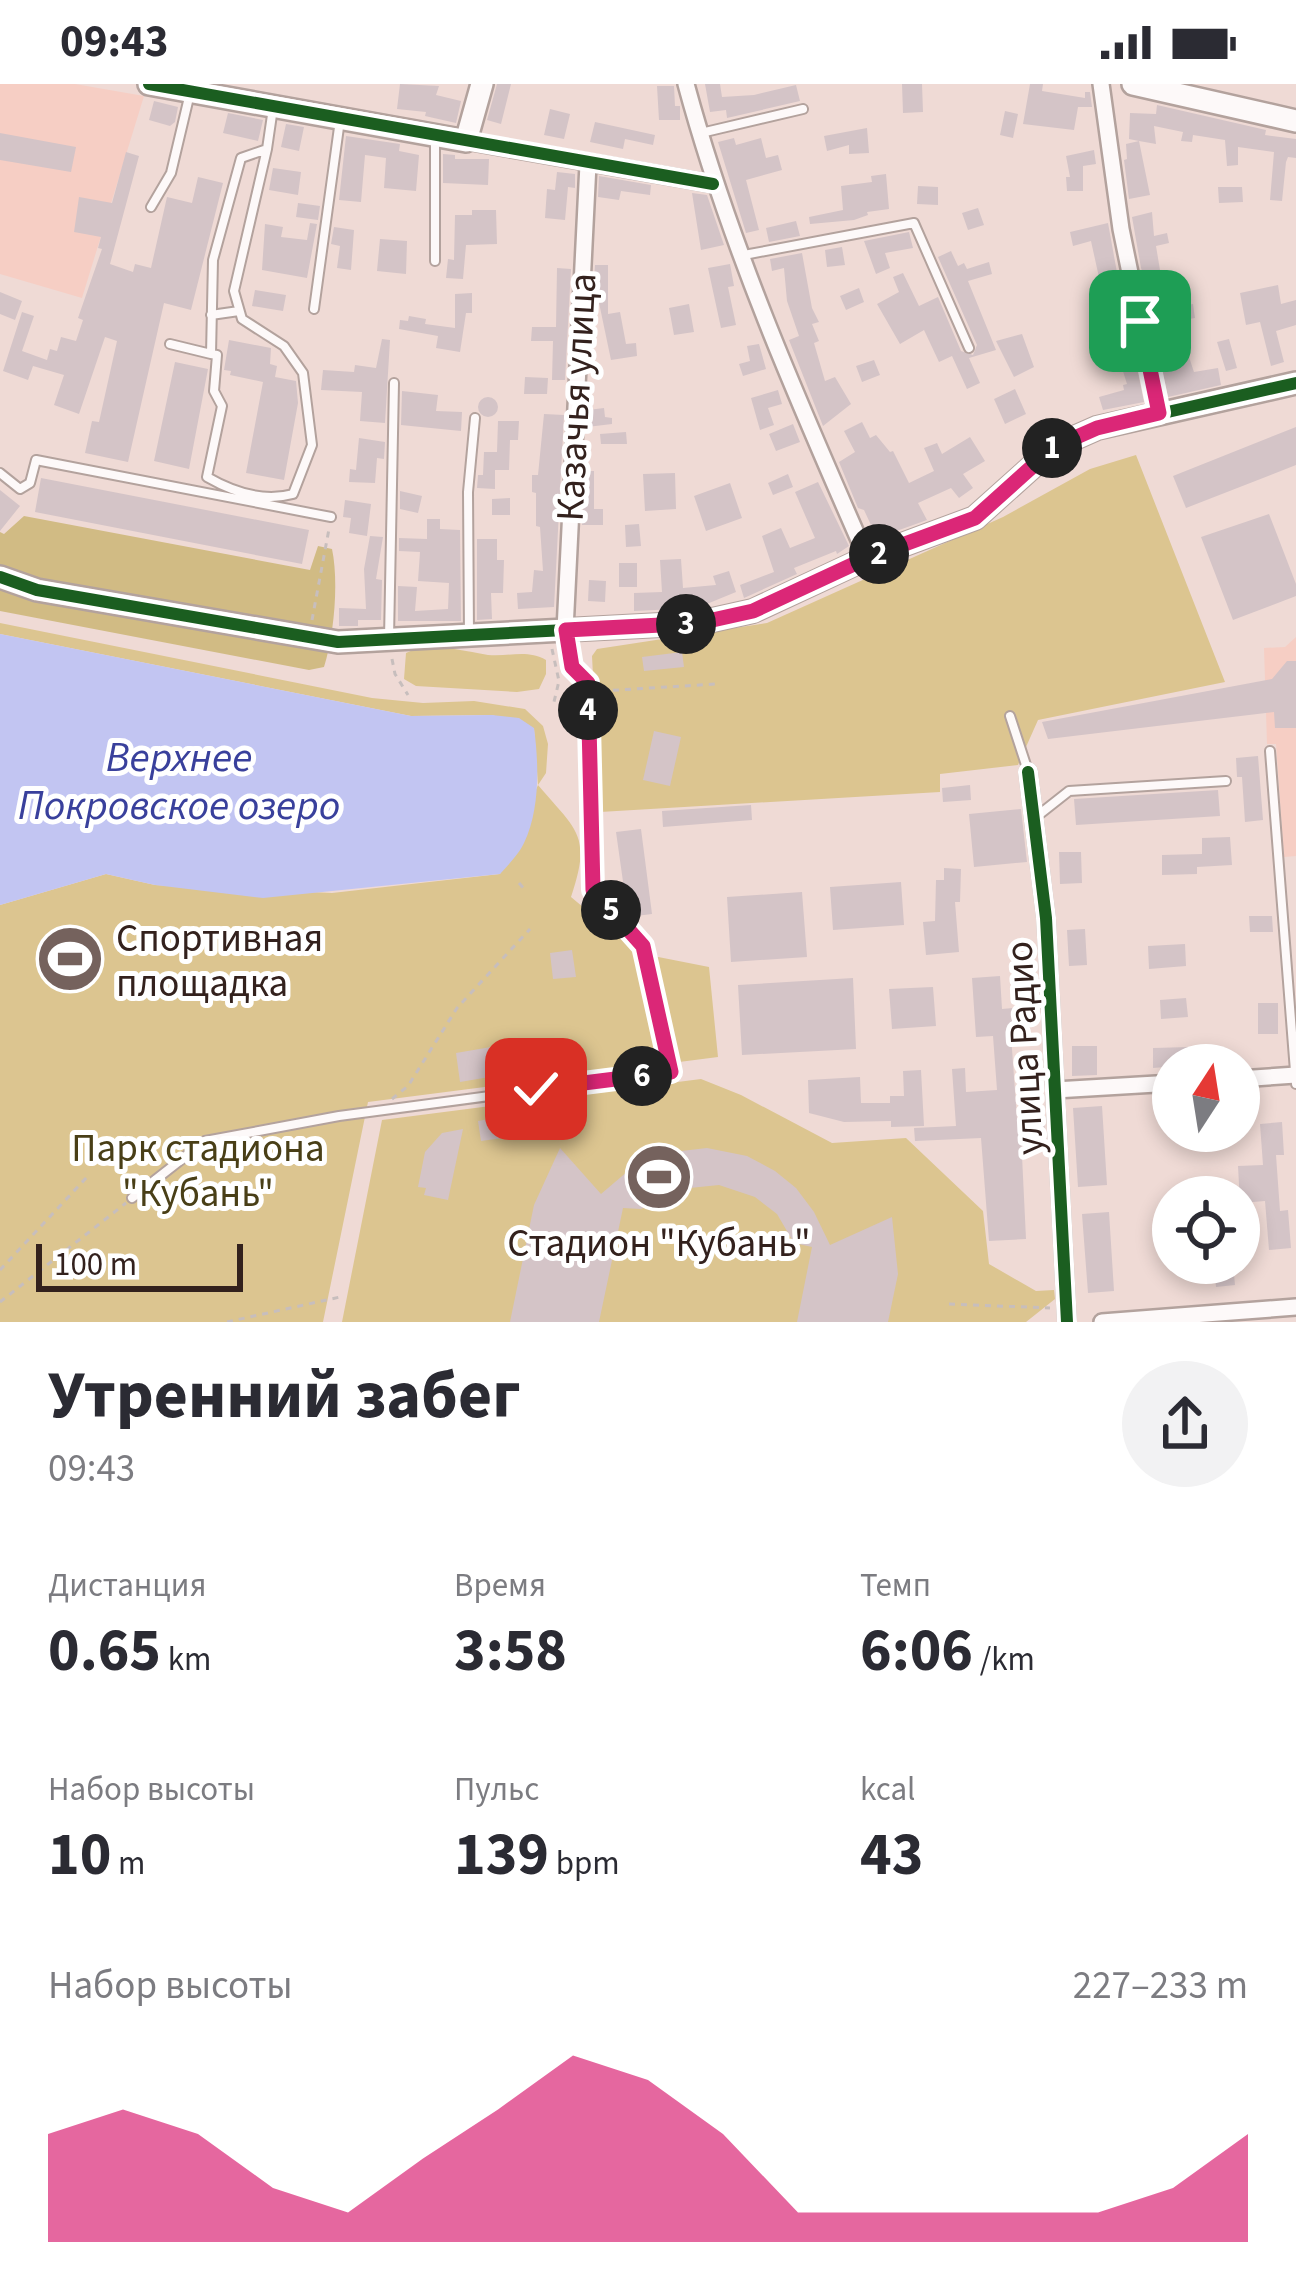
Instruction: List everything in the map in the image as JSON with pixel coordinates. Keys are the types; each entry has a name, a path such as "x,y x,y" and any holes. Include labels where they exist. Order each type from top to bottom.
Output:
{"street":[{"path":"149,84 713,184"},
{"path":"466,141 482,84"},
{"path":"686,84 713,184 867,558"},
{"path":"1101,84 1121,229 1159,413"},
{"path":"1133,84 1296,121"},
{"name":"Казачья улица","path":"558,630 588,164"},
{"path":"0,577 37,590 309,639 389,640 699,623 753,611 867,558 975,518 1054,447 1097,428 1296,383"},
{"name":"улица Радио","path":"1028,772 1046,918 1066,1315"},
{"path":"1260,1078 1296,1075"},
{"path":"1055,1090 1152,1084"},
{"path":"1102,1322 1296,1307"}],"lane":[{"path":"151,208 171,172 190,92"},
{"path":"170,344 218,355 214,392 222,406 207,477 230,490 278,498 293,494 313,445 303,374 284,346 242,319 234,291 273,106"},
{"path":"700,134 802,109"},
{"path":"314,309 340,118"},
{"path":"435,135 435,261"},
{"path":"211,354 213,260 241,158 266,149"},
{"path":"742,255 914,224 969,349"},
{"path":"211,315 239,310"},
{"path":"389,640 394,383"},
{"path":"469,635 468,492 475,418"},
{"path":"0,473 20,489 30,483 36,460 331,517"},
{"path":"132,1198 206,1141 378,1111 671,1072 643,946 593,890 588,683 572,667 558,630"},
{"path":"1010,716 1028,772"},
{"path":"1270,751 1296,1084"},
{"path":"1034,818 1070,791 1226,781"}],"path":[{"path":"309,639 331,517"},
{"path":"553,706 559,681 558,630"},
{"path":"389,640 394,674 408,695"},
{"path":"588,692 716,684"},
{"path":"519,883 525,890"},
{"path":"378,1111 408,1086 457,1008 530,929"},
{"path":"536,1089 542,1128"},
{"path":"0,1270 87,1177"},
{"path":"0,1302 132,1198"},
{"path":"226,1322 340,1297"},
{"path":"950,1304 1066,1315"}],"shaded area":[{"path":"0,84 75,84 144,96 82,298 0,274"},
{"path":"24,516 310,570 318,546 332,549 334,609 324,667 309,670 0,611 0,532 4,534"},
{"path":"1296,637 1296,856 1284,857 1276,744 1267,744 1264,648 1285,647"}],"green space":[{"path":"1136,455 1225,682 1038,720 1018,765 940,774 940,792 600,812 592,656 597,649 767,623 1003,517 1090,469"},
{"path":"0,623 372,698 474,701 525,709 543,726 548,744 546,773 538,785 534,729 492,715 411,716 0,634"},
{"path":"420,647 532,655 546,660 546,674 539,689 517,692 416,686 404,679 406,653"},
{"name":"Парк стадиона \"Кубань\"","path":"538,785 577,835 580,860 571,897 638,953 709,967 718,1057 368,1102 323,1322 0,1322 0,905 106,874 155,885 332,893 500,874"},
{"name":"Стадион \"Кубань\"","path":"701,1079 832,1143 906,1138 983,1211 989,1264 1036,1291 1054,1290 1055,1299 1026,1322 342,1322 382,1120"}],"water":[{"name":"Верхнее Покровское озеро","path":"0,634 411,716 519,718 534,728 536,742 537,787 529,830 500,874 263,898 106,874 0,905"}],"building":[{"path":"400,84 439,86 436,95 461,101 456,123 425,116 426,112 397,109"},
{"path":"497,84 511,84 501,124 487,120"},
{"path":"705,84 720,84 722,97 796,85 800,101 727,118 726,110 710,112"},
{"path":"902,84 922,84 923,112 903,113"},
{"path":"1030,84 1043,84 1042,91 1085,98 1085,92 1090,92 1092,107 1078,107 1074,130 1023,124"},
{"path":"657,86 674,86 680,120 659,120"},
{"path":"154,101 178,107 175,122 170,126 149,120"},
{"path":"1157,105 1296,139 1296,158 1288,157 1286,162 1282,201 1270,200 1274,152 1238,147 1238,165 1227,166 1225,140 1193,135 1192,142 1181,141 1183,132 1154,126 1156,144 1129,139 1130,113 1156,114"},
{"path":"550,109 570,114 564,139 544,135"},
{"path":"1005,111 1018,114 1013,138 1000,135"},
{"path":"228,113 263,120 258,141 223,133"},
{"path":"595,122 655,135 653,145 625,139 623,149 590,142"},
{"path":"286,124 304,127 299,151 281,147"},
{"path":"867,128 869,153 849,154 849,145 827,151 824,136"},
{"path":"0,133 76,147 71,172 0,160"},
{"path":"346,136 400,144 399,151 419,155 416,191 384,188 386,158 365,155 361,202 339,200"},
{"path":"734,138 736,145 761,138 766,158 778,155 782,170 746,180 759,230 746,233 718,142"},
{"path":"1139,141 1150,195 1129,199 1126,144"},
{"path":"1094,150 1096,164 1083,166 1083,191 1067,191 1066,156"},
{"path":"126,152 139,156 110,264 133,272 135,264 151,268 167,197 192,203 198,177 223,183 191,310 164,303 128,462 85,453 92,421 99,422 117,341 105,337 79,414 54,405 64,375 33,366 28,380 3,371 22,312 34,316 22,351 47,360 50,349 57,351 61,337 76,341 83,320 78,318 102,249 98,248 101,237 74,232 79,197 112,203"},
{"path":"443,154 455,155 455,159 489,159 488,185 443,183"},
{"path":"273,168 301,172 298,195 269,190"},
{"path":"557,172 575,174 575,188 568,187 565,220 545,218 547,189 555,190"},
{"path":"886,174 889,209 867,212 854,220 810,224 809,217 843,210 841,186 872,182 871,176"},
{"path":"599,176 651,185 650,195 621,191 619,200 598,197"},
{"path":"918,186 938,187 938,205 917,204"},
{"path":"1218,187 1242,187 1243,202 1219,203"},
{"path":"692,193 707,195 724,245 701,250"},
{"path":"298,203 320,206 318,220 296,217"},
{"path":"978,208 984,225 968,230 962,213"},
{"path":"472,210 496,210 497,244 466,245 463,279 446,278 448,259 454,260 455,215 472,215"},
{"path":"1152,212 1154,236 1167,233 1169,243 1156,246 1161,276 1168,274 1171,308 1193,304 1195,318 1177,321 1194,372 1218,368 1221,385 1168,397 1158,351 1168,348 1141,268 1132,217"},
{"path":"796,221 800,236 769,242 766,228"},
{"path":"310,223 317,224 307,278 262,270 265,224 283,227 281,237 307,240"},
{"path":"1108,223 1118,278 1100,282 1091,241 1073,246 1070,232"},
{"path":"334,227 354,230 351,270 337,268 340,246 331,244"},
{"path":"909,232 913,248 885,253 890,268 876,274 864,241"},
{"path":"380,239 407,241 406,274 377,271"},
{"path":"842,247 845,265 827,267 825,250"},
{"path":"951,251 958,266 964,263 967,269 989,262 992,274 968,281 996,350 969,358 980,383 967,389 952,356 939,362 924,330 900,344 877,304 899,292 893,277 903,273 919,306 938,297 961,351 973,355 977,345 938,257"},
{"path":"802,253 819,322 812,324 825,381 835,377 851,404 823,426 789,340 799,336 787,301 784,268 772,271 770,259"},
{"path":"730,264 734,286 728,287 736,325 721,328 708,268"},
{"path":"595,265 608,265 608,314 620,312 626,344 636,343 637,356 611,360 598,298 593,298"},
{"path":"557,268 571,269 565,380 552,380 553,341 531,341 532,327 556,327"},
{"path":"1278,285 1281,304 1296,300 1296,325 1276,331 1284,362 1271,366 1260,322 1246,325 1240,293"},
{"path":"859,288 864,302 846,310 840,296"},
{"path":"255,290 286,295 283,311 252,306"},
{"path":"0,292 22,301 15,320 0,314"},
{"path":"472,293 472,313 466,313 460,352 436,348 438,336 399,329 400,320 408,321 409,316 426,319 425,324 455,328 455,294"},
{"path":"689,304 694,332 674,335 669,308"},
{"path":"1124,304 1144,402 1103,410 1099,397 1124,390 1127,384 1116,349 1107,351 1102,309"},
{"path":"1022,334 1034,367 1014,377 996,341"},
{"path":"382,339 390,340 385,423 360,421 362,392 321,390 323,370 354,372 355,365 376,368"},
{"path":"1229,339 1237,368 1226,371 1217,342"},
{"path":"229,340 271,348 275,377 296,381 298,403 284,480 246,473 263,382 224,370"},
{"path":"759,344 766,369 743,376 739,364 750,361 747,346"},
{"path":"874,360 880,375 862,382 856,366"},
{"path":"175,362 208,369 189,469 154,461"},
{"path":"525,377 548,378 547,394 524,394"},
{"path":"1015,389 1026,414 1005,424 994,399"},
{"path":"778,390 782,404 768,408 774,425 760,430 751,398"},
{"path":"402,391 438,395 436,411 462,412 461,431 401,425"},
{"path":"488,397 498,407 488,417 478,407"},
{"path":"604,408 612,424 587,427 588,410"},
{"path":"544,414 564,415 554,607 518,609 517,593 532,592 534,570 543,571 532,475 538,475"},
{"path":"498,421 519,421 518,440 510,440 509,470 495,470 495,489 477,488 484,452 497,452"},
{"path":"862,422 870,438 876,435 893,451 909,483 934,471 924,448 937,443 942,454 970,437 985,461 963,474 973,488 959,498 951,488 918,503 927,520 877,538 839,462 855,452 844,431"},
{"path":"793,424 800,442 776,451 769,434"},
{"path":"1296,427 1296,465 1186,508 1173,476"},
{"path":"626,432 627,444 601,444 600,434"},
{"path":"359,438 385,442 384,459 377,458 375,483 349,482 350,469 356,470"},
{"path":"585,471 594,471 594,509 603,509 603,525 582,525"},
{"path":"675,473 676,509 645,511 643,474"},
{"path":"788,474 793,487 773,495 768,483"},
{"path":"41,478 309,530 302,564 35,512"},
{"path":"818,482 849,546 794,568 797,574 744,598 740,585 774,572 762,536 781,528 790,548 815,538 795,492"},
{"path":"730,483 742,518 706,531 694,496"},
{"path":"0,490 20,506 0,531"},
{"path":"400,491 422,496 418,513 400,509"},
{"path":"510,498 510,515 492,515 492,499"},
{"path":"345,500 371,504 367,536 349,533 351,518 343,517"},
{"path":"1269,514 1296,584 1296,596 1233,620 1201,537"},
{"path":"427,519 440,519 440,529 460,530 461,621 398,621 398,586 417,587 415,611 448,609 449,583 418,581 420,552 399,551 399,538 427,539"},
{"path":"639,524 641,546 626,547 625,525"},
{"path":"370,536 383,537 376,579 382,580 381,620 339,626 339,608 366,609 364,569"},
{"path":"477,539 497,539 497,560 504,560 503,593 491,593 492,619 477,620"},
{"path":"681,559 683,588 716,585 713,576 729,571 736,592 697,608 634,611 634,593 662,592 660,560"},
{"path":"619,563 637,563 637,587 619,587"},
{"path":"589,580 606,581 605,602 588,601"},
{"path":"682,652 684,667 644,671 642,657"},
{"path":"1287,661 1296,661 1296,728 1275,728 1274,712 1048,739 1042,722 1272,679"},
{"path":"654,731 681,737 670,786 643,780"},
{"path":"1258,756 1263,820 1245,822 1236,758"},
{"path":"970,785 971,800 943,802 942,788"},
{"path":"1218,790 1220,816 1076,825 1074,799"},
{"path":"751,805 752,820 663,827 662,811"},
{"path":"1021,809 1027,862 974,867 969,814"},
{"path":"641,829 652,914 628,917 616,832"},
{"path":"1230,837 1232,865 1197,867 1197,874 1162,875 1162,855 1202,854 1202,838"},
{"path":"1059,852 1081,852 1082,883 1060,884"},
{"path":"944,868 961,869 960,902 955,902 959,952 926,955 923,922 935,921 936,880 944,880"},
{"path":"901,882 904,925 833,930 830,887"},
{"path":"802,892 807,957 731,962 727,897"},
{"path":"1249,916 1272,916 1273,932 1250,932"},
{"path":"1085,929 1087,965 1069,966 1067,930"},
{"path":"1185,944 1186,966 1149,969 1148,946"},
{"path":"572,950 576,977 553,979 550,953"},
{"path":"1000,976 1002,1009 1025,1007 1027,1033 1011,1035 1017,1119 1044,1117 1045,1134 1021,1135 1026,1239 989,1241 981,1138 915,1141 914,1128 956,1126 952,1069 965,1068 966,1092 997,1090 993,1036 976,1037 972,978"},
{"path":"853,978 856,1049 742,1055 738,985"},
{"path":"933,987 936,1026 892,1029 889,989"},
{"path":"1186,998 1188,1017 1161,1019 1160,1000"},
{"path":"1258,1003 1278,1003 1278,1034 1258,1034"},
{"path":"520,1042 525,1071 460,1082 456,1053"},
{"path":"1072,1046 1097,1046 1097,1075 1072,1076"},
{"path":"921,1070 924,1126 844,1122 809,1113 808,1080 860,1077 861,1103 890,1103 890,1096 904,1096 903,1071"},
{"path":"1102,1106 1107,1185 1078,1187 1073,1108"},
{"path":"500,1117 503,1138 481,1141 478,1121"},
{"path":"1282,1122 1284,1155 1276,1155 1280,1211 1288,1210 1291,1248 1269,1250 1260,1176 1239,1176 1238,1166 1263,1165 1260,1124"},
{"path":"463,1129 448,1200 424,1195 426,1188 418,1187 425,1152 442,1133"},
{"path":"560,1148 601,1194 628,1171 664,1153 707,1148 747,1156 796,1188 830,1245 892,1217 898,1274 888,1322 797,1322 812,1247 794,1243 777,1214 755,1197 719,1185 680,1189 641,1209 623,1208 599,1322 510,1322 534,1205"},
{"path":"1109,1212 1114,1291 1088,1293 1082,1214"}],"cycle path":[{"path":"149,84 713,184"},
{"path":"0,577 37,590 338,642 699,623 753,611 867,558 975,518 1054,447 1097,428 1296,383"},
{"path":"1028,772 1046,918 1067,1322"}],"place":[{"name":"Спортивная площадка","path":"70,959"},
{"name":"Стадион \"Кубань\"","path":"659,1177"}],"route":[{"path":"536,1089 671,1072 643,946 593,890 588,683 572,667 566,630 699,623 753,611 867,558 975,518 1054,447 1097,428 1159,413 1140,321"}]}
